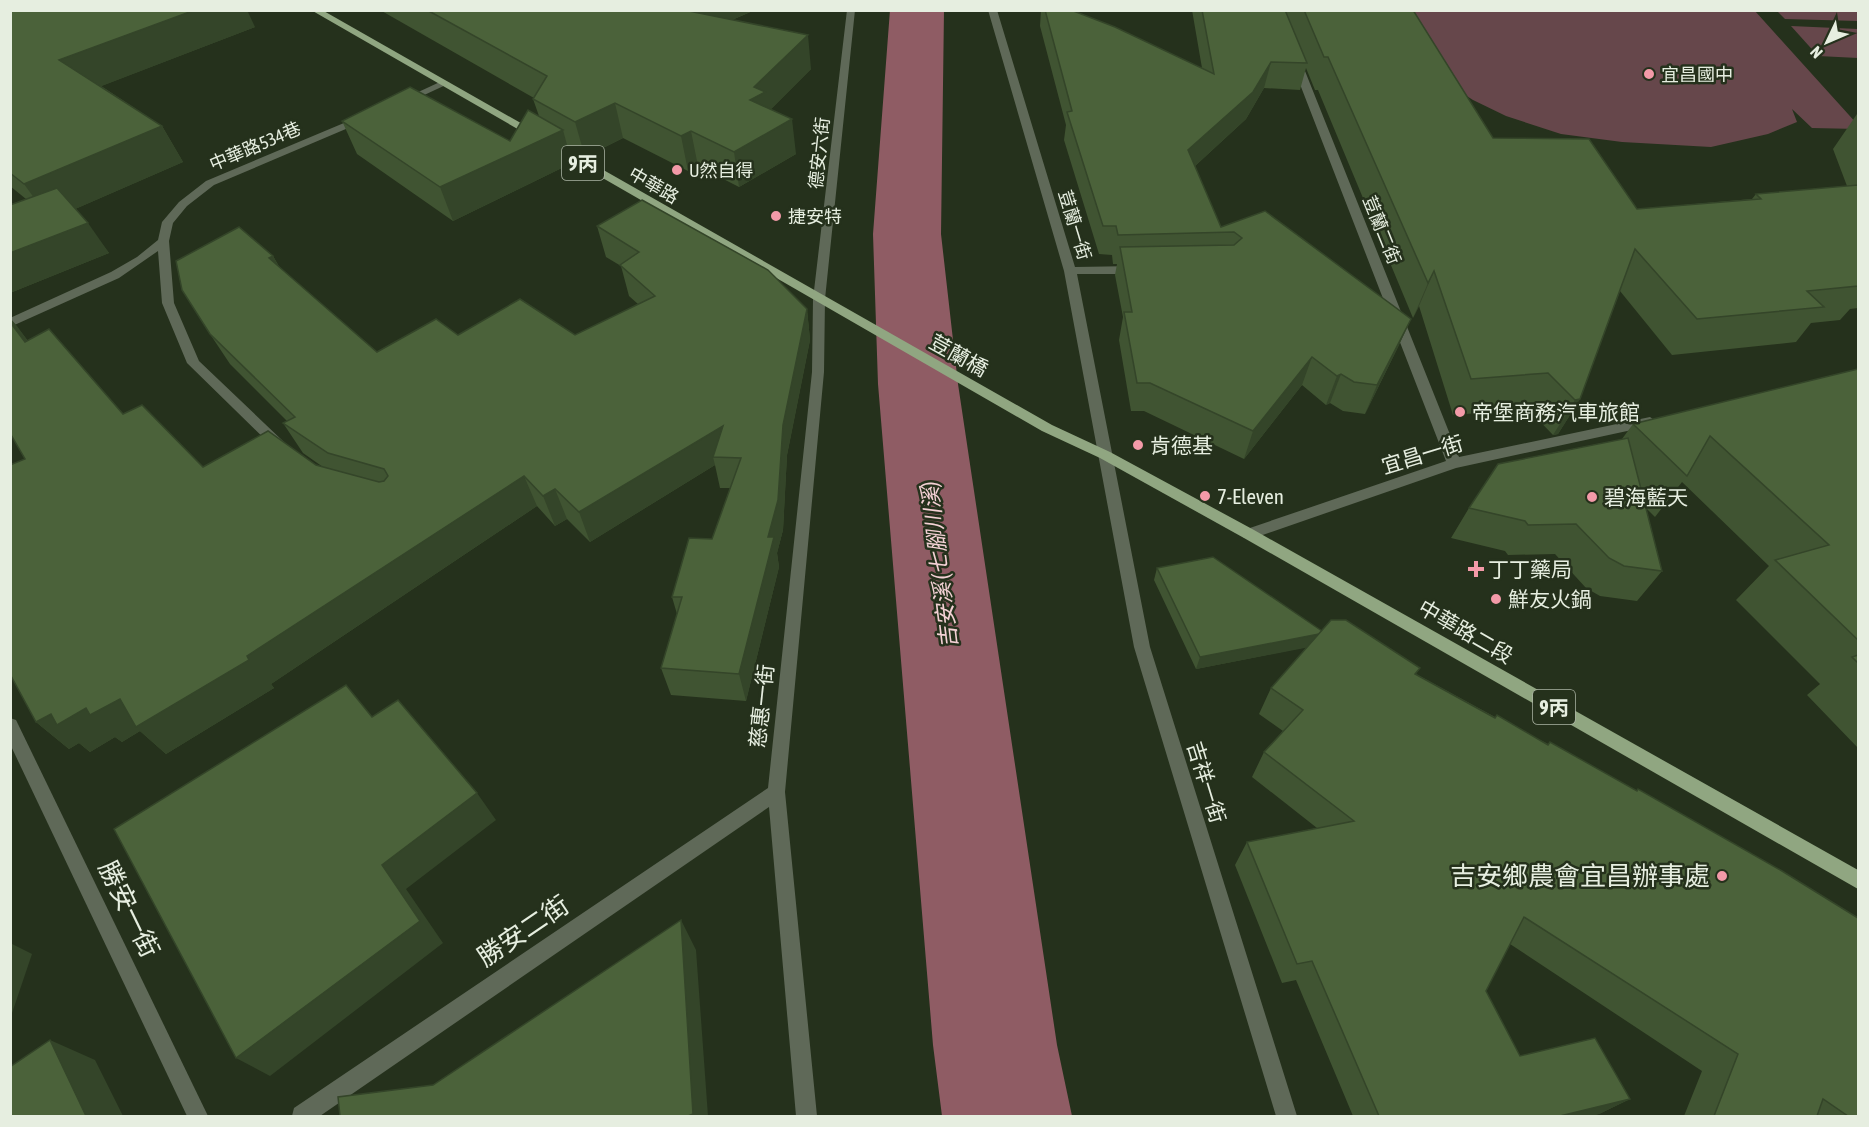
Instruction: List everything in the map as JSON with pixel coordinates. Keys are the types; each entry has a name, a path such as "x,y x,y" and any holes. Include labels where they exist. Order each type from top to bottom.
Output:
{"main road":[{"name":"中華路","path":"315,10 851,317"},
{"name":"荳蘭橋","path":"851,317 1047,428"},
{"name":"中華路二段","path":"1047,428 1105,455 1249,534 1858,880"}],"street":[{"name":"德安六街","path":"819,299 852,10"},
{"name":"荳蘭一街","path":"992,10 1070,271 1105,455"},
{"name":"荳蘭二街","path":"1293,55 1454,463"},
{"path":"392,106 445,83"},
{"name":"中華路534巷","path":"164,241 168,222 183,204 210,183 370,115"},
{"path":"10,323 115,275 164,241"},
{"path":"164,241 168,303 193,363 288,452"},
{"path":"1070,271 1149,269"},
{"name":"慈惠一街","path":"807,1116 776,792 818,372 819,299"},
{"name":"宜昌一街","path":"1249,534 1454,463 1662,419"},
{"name":"吉祥一街","path":"1105,455 1142,647 1287,1116"},
{"name":"勝安一街","path":"10,725 198,1116"},
{"name":"勝安二街","path":"302,1116 776,792"}],"shaded area":[{"name":"宜昌國中","path":"1406,11 1755,11 1858,125 1858,129 1812,128 1792,109 1797,122 1768,134 1711,147 1622,142 1561,134 1506,116 1473,100 1440,79"},
{"path":"1777,11 1858,11 1858,21 1785,19"},
{"path":"1791,26 1858,29 1858,58 1818,56"}],"building":[{"path":"10,10 195,10 59,60 162,126 24,184 10,173"},
{"path":"427,10 684,10 808,35 754,87 765,92 750,100 792,119 734,152 691,131 681,136 615,103 575,122 533,99 547,76"},
{"path":"1045,10 1071,10 1115,27 1214,74 1202,10 1285,10 1307,63 1271,62 1253,92 1188,150 1221,227 1265,211 1411,319 1377,385 1354,382 1341,374 1337,376 1312,357 1253,431 1150,383 1137,383 1124,312 1132,312 1120,247 1234,245 1242,238 1234,232 1118,235 1116,226 1103,226 1067,112 1072,111"},
{"path":"1304,10 1413,10 1493,138 1589,139 1637,209 1761,199 1756,194 1858,185 1858,286 1807,291 1824,307 1697,319 1635,249 1580,399 1575,400 1548,373 1471,379 1434,271 1428,283 1328,57 1324,57"},
{"path":"410,87 510,141 528,110 563,130 440,187 342,121"},
{"path":"57,188 88,223 10,253 10,205"},
{"path":"642,200 768,270 807,309 783,425 778,500 768,537 774,537 739,674 661,668 682,597 672,597 689,538 712,539 741,458 713,457 723,426 579,512 555,489 543,496 524,476 247,656 249,660 136,727 120,699 90,715 86,708 57,725 51,714 36,722 10,674 10,465 25,459 10,433 10,322 25,342 49,329 123,414 142,405 203,467 268,431 316,465 379,482 384,481 388,476 384,469 328,453 283,423 295,417 210,334 182,290 176,261 239,227 273,256 269,258 377,352 436,319 458,335 520,299 575,335 655,296 620,265 639,252 597,226"},
{"path":"1858,369 1858,640 1775,560 1829,545 1710,436 1687,476 1633,424"},
{"path":"1628,438 1662,571 1624,566 1609,558 1576,524 1528,525 1525,521 1469,508 1498,464"},
{"path":"1213,557 1322,631 1319,634 1200,657 1157,568"},
{"path":"1331,620 1346,620 1420,668 1415,674 1495,718 1497,715 1548,745 1550,742 1637,791 1638,789 1782,871 1858,918 1858,1116 1848,1116 1823,1099 1817,1116 1714,1116 1738,1054 1524,917 1486,991 1520,1056 1595,1038 1630,1099 1560,1116 1379,1116 1312,961 1297,964 1247,842 1354,821 1264,752 1303,710 1271,688"},
{"path":"1858,655 1858,663 1852,657"},
{"path":"346,685 372,717 398,700 477,793 382,865 420,921 236,1058 114,829"},
{"path":"681,920 693,1114 688,1116 340,1116 338,1097 433,1085"},
{"path":"50,1040 86,1116 10,1116 10,1067"}],"waterway":[{"name":"吉安溪 (七腳川溪)","path":"917,10 907,234 918,384 995,1045 1007,1116"}],"place":[{"name":"宜昌國中","path":"1649,74"},
{"name":"U然自得","path":"677,170"},
{"name":"捷安特","path":"776,216"},
{"name":"帝堡商務汽車旅館","path":"1460,412"},
{"name":"肯德基","path":"1138,445"},
{"name":"7-Eleven","path":"1205,496"},
{"name":"碧海藍天","path":"1592,497"},
{"name":"丁丁藥局","path":"1476,569"},
{"name":"鮮友火鍋","path":"1496,599"},
{"name":"吉安鄉農會宜昌辦事處","path":"1722,876"}]}
